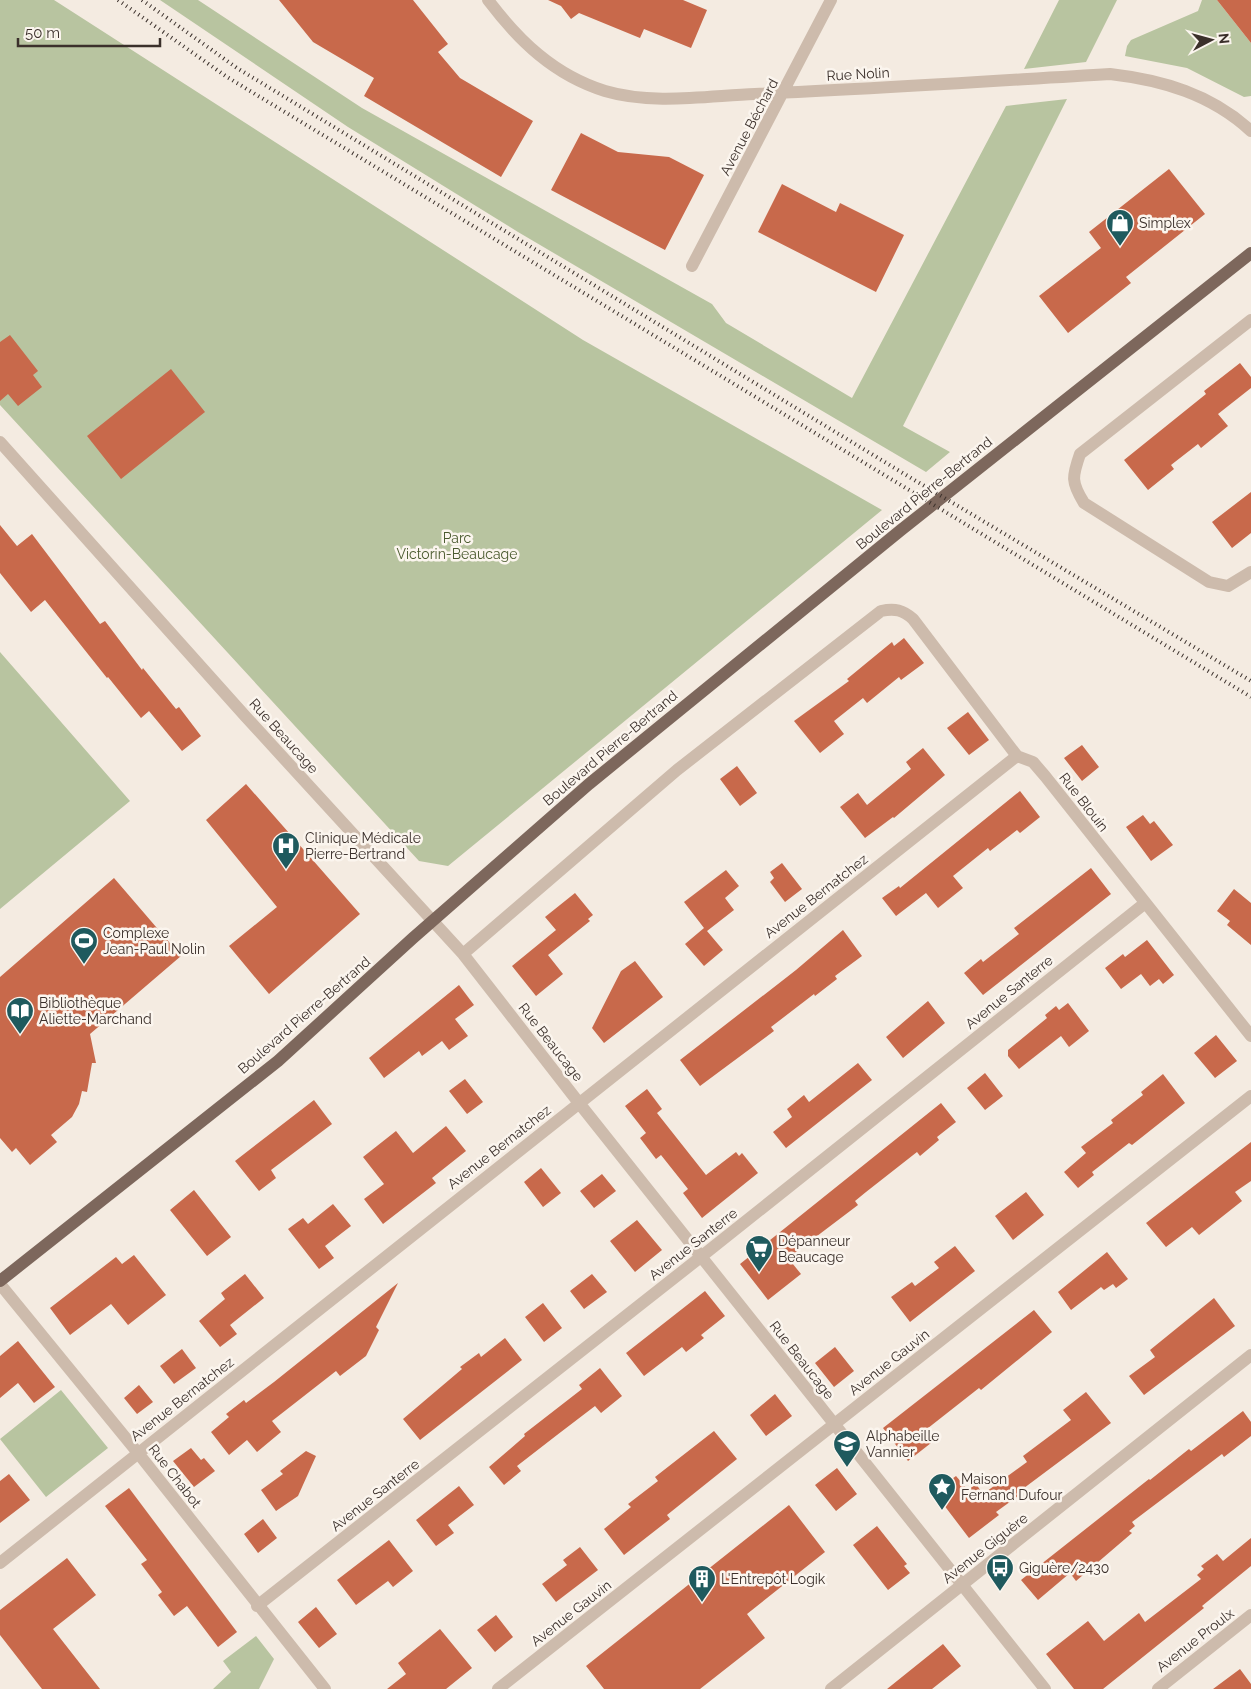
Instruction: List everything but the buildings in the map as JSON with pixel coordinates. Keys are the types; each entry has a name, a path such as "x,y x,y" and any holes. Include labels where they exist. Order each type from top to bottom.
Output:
{"main road":[{"name":"Boulevard Pierre-Bertrand","path":"0,1283 278,1061 589,784 901,530 1251,253"}],"street":[{"name":"Rue Nolin","path":"488,0 507,25 552,67 604,91 637,98 784,93 1110,74 1148,78 1185,89 1239,120 1251,131"},
{"name":"Avenue Béchard","path":"692,266 831,0"},
{"path":"1251,320 1080,454 1074,472 1073,486 1084,503 1209,582 1228,586 1251,572"},
{"name":"Rue Beaucage","path":"0,442 4,456 463,954 579,1103 1045,1689"},
{"name":"Rue Blouin","path":"463,954 677,770 880,611 892,609 904,611 913,619 1017,756 1033,762 1045,776 1144,904 1251,1036"},
{"name":"Avenue Bernatchez","path":"0,1562 1017,756"},
{"name":"Avenue Santerre","path":"258,1606 1144,904"},
{"name":"Avenue Gauvin","path":"498,1689 1251,1096"},
{"name":"Rue Chabot","path":"0,1283 138,1453 324,1689"},
{"name":"Avenue Giguère","path":"831,1689 1251,1355"},
{"name":"Avenue Proulx","path":"1158,1689 1251,1616"}],"green space":[{"name":"Parc Victorin-Beaucage","path":"0,0 54,0 583,340 882,510 448,866 419,861 0,405"},
{"path":"160,0 198,0 362,108 712,304 726,323 852,398 1006,106 1067,99 903,426 950,452 926,472 518,232 348,127"},
{"path":"1059,0 1117,0 1086,62 1024,69"},
{"path":"1202,0 1217,0 1251,43 1251,96 1244,97 1187,68 1125,56 1127,46 1131,40 1198,11"},
{"path":"0,652 130,801 0,909"},
{"path":"61,1390 108,1448 46,1497 0,1439"},
{"path":"256,1636 274,1659 259,1689 213,1689 231,1672 223,1661"}],"railway":[{"path":"118,0 227,77 1251,697"},
{"path":"142,0 237,68 911,478 1251,681"}],"place":[{"name":"Simplex","path":"1120,247"},
{"name":"Clinique Médicale Pierre-Bertrand","path":"286,870"},
{"name":"Complexe Jean-Paul Nolin","path":"84,965"},
{"name":"Bibliothèque Aliette-Marchand","path":"20,1035"},
{"name":"Dépanneur Beaucage","path":"759,1273"},
{"name":"Alphabeille Vannier","path":"847,1468"},
{"name":"Maison Fernand Dufour","path":"942,1511"},
{"name":"Giguère/2430","path":"1000,1592"},
{"name":"L'Entrepôt Logik","path":"702,1603"}]}
